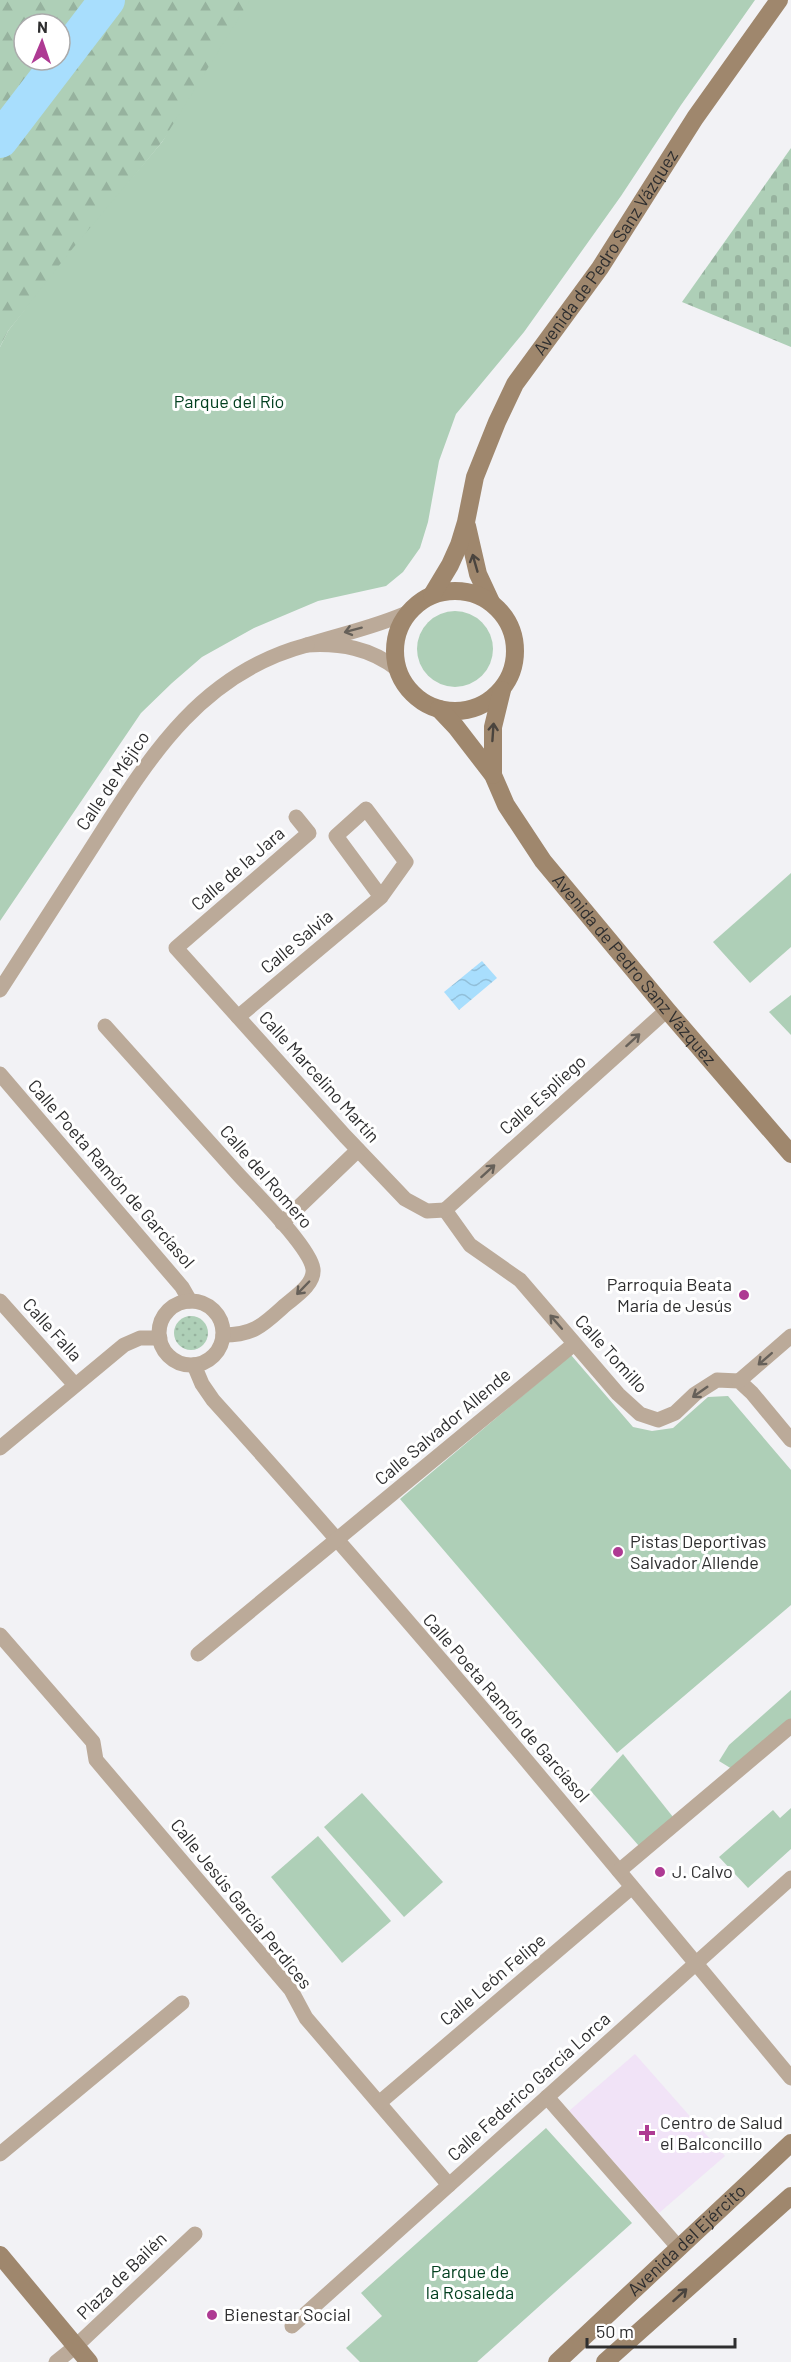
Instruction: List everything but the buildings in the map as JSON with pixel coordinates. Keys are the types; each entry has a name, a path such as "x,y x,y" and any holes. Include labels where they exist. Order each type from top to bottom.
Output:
{"street":[{"name":"Avenida de Pedro Sanz Vázquez","path":"432,595 450,565 466,522 478,468 515,384 600,268 695,118 779,0"},
{"name":"Avenida de Pedro Sanz Vázquez","path":"466,522 478,574 491,602"},
{"path":"444,591 468,591 491,602 502,611 510,623 516,651 515,665 502,690 492,699 466,710 439,709 425,703 403,682 397,669 396,639 409,612 432,595 444,591"},
{"name":"Calle de Méjico","path":"0,990 131,784 165,737 203,699 267,658 351,630 384,623 409,612"},
{"name":"Calle de Méjico","path":"307,645 332,644 354,647 386,660 397,669"},
{"name":"Avenida de Pedro Sanz Vázquez","path":"493,775 493,727 502,690"},
{"name":"Avenida de Pedro Sanz Vázquez","path":"439,709 493,775 506,805 543,861 791,1154"},
{"name":"Calle Salvia","path":"238,1017 381,897 406,862 366,809 336,836 381,897"},
{"name":"Calle de la Jara","path":"176,948 309,833 296,817"},
{"name":"Calle Marcelino Martín","path":"176,948 405,1199 427,1210 445,1210"},
{"name":"Calle Espliego","path":"445,1210 667,1010"},
{"name":"Calle del Romero","path":"105,1026 282,1223 311,1261 313,1274 306,1286 262,1326 245,1333 223,1335"},
{"name":"Calle Poeta Ramón de Garcíasol","path":"0,1074 182,1287 190,1301"},
{"path":"282,1223 358,1150"},
{"name":"Calle Tomillo","path":"445,1210 470,1245 520,1280 618,1394 640,1414 658,1420 675,1413 695,1394 717,1380 738,1381"},
{"name":"Calle Falla","path":"0,1301 75,1385"},
{"path":"190,1301 207,1306 214,1311 222,1326 223,1335 219,1349 214,1355 201,1364 194,1365 184,1364 168,1355 160,1338 162,1320 167,1313 173,1307 190,1301"},
{"path":"791,1336 738,1381 752,1393 791,1440"},
{"path":"0,1448 132,1341 140,1338 160,1338"},
{"name":"Calle Salvador Allende","path":"198,1654 574,1344"},
{"name":"Calle Poeta Ramón de Garcíasol","path":"194,1365 202,1384 213,1400 337,1541 619,1871 791,2078"},
{"name":"Calle Jesús García Perdices","path":"3,1644 93,1742 96,1760 291,1990 306,2018 449,2185"},
{"path":"619,1871 791,1726"},
{"name":"Calle Federico García Lorca","path":"292,2326 791,1878"},
{"name":"Calle León Felipe","path":"379,2103 632,1887"},
{"path":"0,2154 182,2003"},
{"path":"547,2097 679,2248"},
{"name":"Avenida del Ejército","path":"557,2362 791,2144"},
{"name":"Avenida del Ejército","path":"605,2362 791,2196"},
{"name":"Plaza de Bailén","path":"56,2362 195,2234"},
{"path":"0,2255 89,2362"}],"shaded area":[{"name":"Centro de Salud el Balconcillo","path":"635,2054 725,2156 659,2213 569,2111"}],"green space":[{"path":"0,0 264,0 162,142 8,331 0,347"},
{"name":"Parque del Río","path":"250,0 755,0 681,105 621,196 524,332 456,414 439,461 428,522 420,548 403,572 386,586 318,601 254,628 202,657 141,713 0,921 0,347 8,331 68,254 162,142"},
{"path":"791,148 791,347 682,302"},
{"path":"455,611 469,614 482,622 490,635 493,649 490,663 482,676 469,684 455,687 441,684 428,676 420,663 417,649 420,635 428,622 441,614"},
{"path":"791,873 791,947 750,983 713,942"},
{"path":"791,995 791,1035 769,1012"},
{"path":"191,1316 203,1321 208,1333 203,1345 191,1350 179,1345 174,1333 179,1321"},
{"name":"Pistas Deportivas Salvador Allende","path":"571,1355 633,1427 652,1431 673,1428 708,1397 728,1396 791,1470 791,1605 617,1753 400,1499"},
{"path":"791,1690 791,1722 732,1769 719,1761 729,1745"},
{"path":"623,1754 673,1817 639,1846 590,1790"},
{"path":"362,1793 443,1882 404,1917 324,1827"},
{"path":"791,1808 791,1849 748,1888 719,1857 773,1810 780,1818"},
{"path":"318,1836 391,1921 342,1963 271,1877"},
{"name":"Parque de la Rosaleda","path":"546,2128 632,2223 477,2362 360,2362 346,2348 382,2316 361,2293"}],"water":[{"path":"482,961 497,978 459,1010 444,992"}],"waterway":[{"path":"0,140 107,0"}],"place":[{"name":"Parroquia Beata María de Jesús","path":"744,1295"},
{"name":"Pistas Deportivas Salvador Allende","path":"618,1552"},
{"name":"J. Calvo","path":"660,1872"},
{"name":"Centro de Salud el Balconcillo","path":"647,2133"},
{"name":"Bienestar Social","path":"212,2315"}]}
